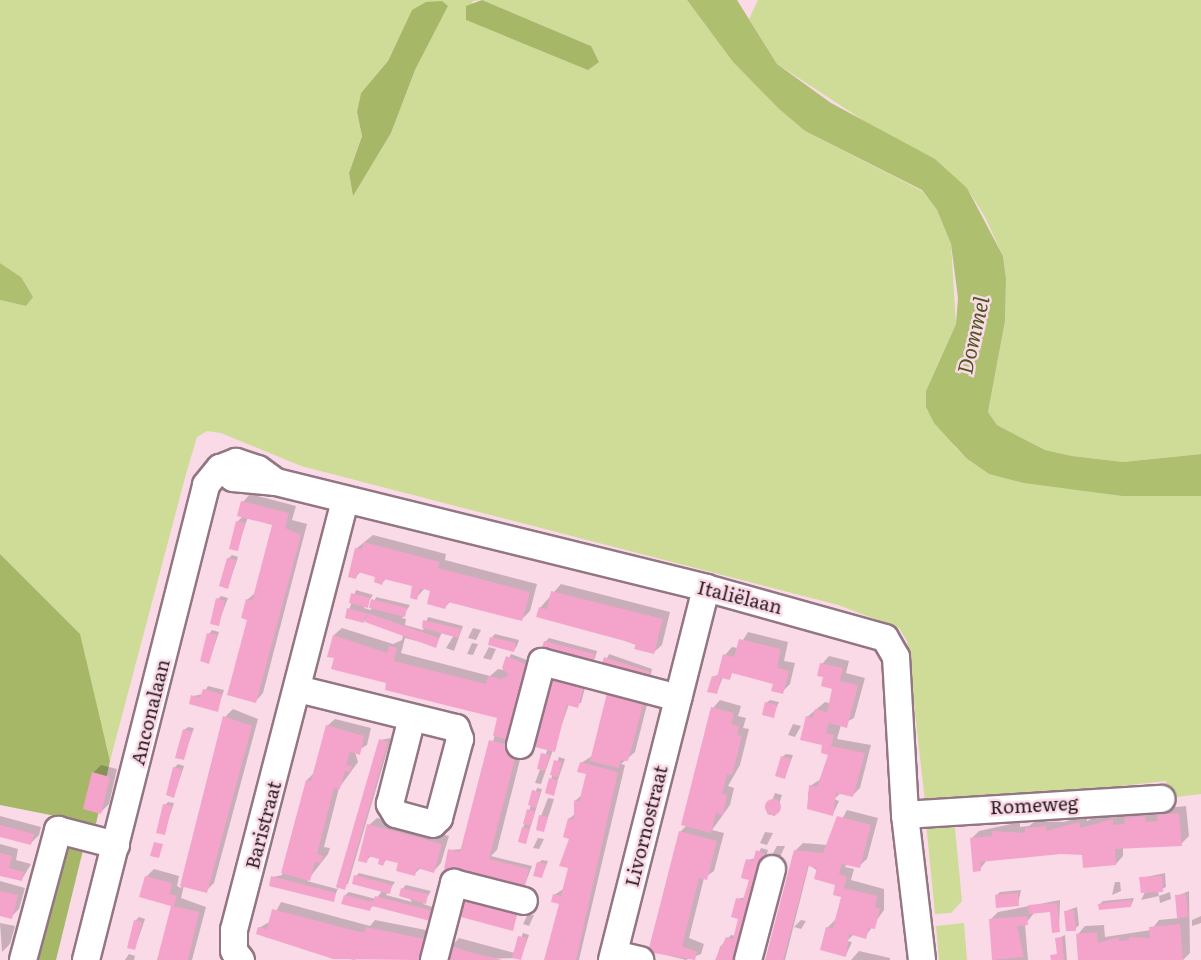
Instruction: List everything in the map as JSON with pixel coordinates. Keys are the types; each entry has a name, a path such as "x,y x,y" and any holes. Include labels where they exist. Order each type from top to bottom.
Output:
{"street":[{"name":"Italiëlaan","path":"220,468 236,462 258,468 276,482 345,501 706,588 885,638 896,657 905,815 922,960"},
{"name":"Anconalaan","path":"86,960 206,485 220,468"},
{"name":"Baristraat","path":"241,960 234,951 234,930 345,501"},
{"name":"Livornostraat","path":"640,960 613,957 706,588"},
{"path":"520,745 542,662 678,698"},
{"path":"298,689 412,718"},
{"name":"Romeweg","path":"905,815 1162,799"},
{"path":"23,960 58,830 116,845"},
{"path":"748,960 772,869"},
{"path":"434,960 454,883 524,901"}],"shaded area":[{"path":"0,0 481,0 473,1 466,20 498,33 591,46 482,0 687,0 733,62 779,109 805,131 922,191 937,210 951,244 956,324 926,391 955,447 966,458 989,474 1122,496 1201,496 1201,794 1169,798 1166,781 934,807 925,802 907,641 899,628 838,605 301,466 221,433 207,431 197,437 186,474 110,761 106,743 0,707 0,300 26,306 21,277 0,263","holes":["448,6 415,70 391,133 353,195 349,173 362,135 357,113 361,93 388,61 412,10"]},
{"path":"482,0 591,46 599,62 588,70 466,20 466,6"},
{"path":"758,0 1201,0 1201,454 1123,462 1072,456 1045,450 997,425 988,412 1005,321 1006,279 1003,256 985,217 967,188 777,64 749,19"},
{"path":"442,1 448,6 415,70 391,133 353,196 349,173 362,136 357,112 361,93 388,61 412,10 426,2"},
{"path":"0,554 80,634 110,761 96,824 0,805"},
{"path":"954,818 962,901 951,913 935,914 926,823"},
{"path":"62,835 85,842 56,960 28,960"},
{"path":"964,923 967,960 939,960 936,926"}],"water":[{"name":"Dommel","path":"687,0 737,0 777,64 831,103 935,159 967,188 1003,256 1006,279 1005,321 988,412 997,425 1045,450 1072,456 1123,462 1201,454 1201,496 1122,496 1024,483 989,474 966,458 934,423 926,407 926,391 956,324 958,298 951,244 937,210 922,190 805,131 779,109 733,62"},
{"path":"0,263 21,277 33,297 26,306 0,300"}],"building":[{"path":"241,501 289,513 285,528 301,535 256,703 227,695 247,620 241,618 246,599 252,601 272,525 237,516"},
{"path":"236,521 245,523 238,551 229,549"},
{"path":"364,542 440,562 438,568 530,592 522,621 448,602 445,609 427,604 430,591 420,588 417,600 410,598 412,586 384,579 382,585 374,582 375,577 358,572 356,579 348,577 355,548 362,549"},
{"path":"227,558 236,560 228,589 219,586"},
{"path":"551,591 663,619 654,654 634,649 636,644 536,617 539,607 547,609"},
{"path":"351,593 370,598 368,608 349,603"},
{"path":"216,598 225,601 219,626 210,624"},
{"path":"371,599 407,608 405,617 369,608"},
{"path":"347,608 366,613 364,623 345,618"},
{"path":"367,613 439,638 436,648 365,622"},
{"path":"423,620 461,629 458,638 422,628"},
{"path":"207,633 217,635 209,664 200,661"},
{"path":"333,635 387,653 389,646 397,648 394,661 486,684 488,676 501,679 509,675 502,668 506,656 532,667 513,741 493,736 497,718 385,690 386,683 331,669 334,658 327,657"},
{"path":"490,637 516,643 514,652 488,645"},
{"path":"739,639 781,649 777,668 789,671 783,694 771,691 773,684 732,673 730,680 721,678 717,694 707,692 712,676 717,677 723,654 734,657"},
{"path":"544,641 595,654 592,664 540,654"},
{"path":"604,657 650,672 648,682 600,670"},
{"path":"820,663 843,668 840,681 858,685 847,728 829,723 826,733 834,735 831,746 865,753 853,797 836,793 833,816 807,809 809,785 817,787 828,755 821,753 822,745 800,740 806,716 813,718 815,709 827,712 832,689 821,686 823,677 817,676"},
{"path":"553,675 585,683 578,708 567,705 555,752 535,747"},
{"path":"203,689 222,694 218,712 189,704 191,695 200,698"},
{"path":"608,689 638,697 637,703 643,705 628,761 621,760 619,768 590,761"},
{"path":"765,702 777,705 774,718 762,715"},
{"path":"711,707 734,713 731,724 739,726 737,735 742,736 732,775 727,774 722,794 727,795 723,815 716,813 711,833 681,825"},
{"path":"223,716 252,726 207,893 180,886"},
{"path":"326,725 364,736 360,755 350,752 346,765 352,766 350,772 345,771 340,789 334,788 317,854 323,856 321,863 315,862 310,881 281,873 306,780 311,781"},
{"path":"183,729 192,732 184,760 175,758"},
{"path":"379,739 388,742 345,890 336,887"},
{"path":"489,740 518,747 489,859 529,869 524,889 444,869 448,849 460,852"},
{"path":"541,753 550,755 545,771 537,769"},
{"path":"781,756 791,759 785,779 775,776"},
{"path":"554,760 562,762 558,777 550,775"},
{"path":"580,762 618,772 576,960 544,960 559,904 551,902 553,894 561,896 568,868 559,866 569,839 563,837 568,818 574,820 574,800 579,802 586,774 577,772"},
{"path":"173,767 182,769 174,798 166,795"},
{"path":"92,772 110,777 101,814 83,809"},
{"path":"549,778 558,781 554,796 545,793"},
{"path":"532,790 540,792 536,808 528,805"},
{"path":"770,799 776,799 781,807 779,813 770,815 765,810 765,804"},
{"path":"163,804 172,806 165,835 156,833"},
{"path":"527,809 535,811 531,826 523,824"},
{"path":"1179,813 1182,846 1115,849 1116,865 1083,868 1082,855 1061,854 980,862 981,871 973,872 970,838 992,836 992,831 1025,833 1025,828 1046,826 1046,831 1079,822 1080,828 1113,819 1113,825 1125,824 1124,818 1145,816 1146,822 1158,821 1157,815"},
{"path":"539,815 548,817 544,832 536,830"},
{"path":"837,816 871,825 860,868 842,864 839,874 847,877 844,888 877,896 875,907 880,909 875,929 869,928 866,939 849,934 846,957 820,950 826,927 833,928 841,897 833,895 835,885 814,879 817,868 808,866 783,960 765,960 794,850 823,853"},
{"path":"367,824 442,844 434,873 417,868 415,876 396,871 398,863 385,860 383,866 378,864 379,859 368,856 367,863 358,861"},
{"path":"0,825 34,834 31,845 0,837"},
{"path":"522,827 530,829 526,844 518,842"},
{"path":"679,831 717,841 707,880 699,878 682,946 697,952 695,960 648,952"},
{"path":"154,842 163,844 159,858 150,856"},
{"path":"756,850 766,855 738,960 715,960 726,937 733,939 738,919 731,917 736,898 743,900 749,880 741,878 743,869 746,859 753,861"},
{"path":"0,853 12,856 9,868 24,872 22,881 0,876"},
{"path":"537,862 546,864 542,878 533,876"},
{"path":"354,875 392,885 390,894 352,884"},
{"path":"145,876 172,883 170,894 177,896 174,906 199,912 188,960 157,960 171,906 139,897"},
{"path":"271,876 336,893 334,902 269,886"},
{"path":"1162,876 1163,892 1141,893 1139,877"},
{"path":"401,888 428,894 426,904 399,896"},
{"path":"0,891 18,895 12,919 0,916"},
{"path":"1018,893 1019,906 996,908 995,895"},
{"path":"1186,894 1188,917 1177,918 1175,895"},
{"path":"344,895 373,902 375,896 437,912 434,922 372,906 370,911 341,904"},
{"path":"456,895 518,911 513,931 450,914"},
{"path":"1131,900 1131,907 1099,910 1098,904"},
{"path":"1057,903 1060,932 1052,933 1050,912 1029,914 1028,905"},
{"path":"272,909 364,933 366,927 430,940 426,955 420,953 418,960 333,959 256,934 258,927 267,929"},
{"path":"1074,910 1076,931 1066,931 1064,911"},
{"path":"1027,916 1028,925 1017,926 1024,957 992,960 989,919"},
{"path":"134,920 142,922 135,950 127,948"},
{"path":"1180,924 1183,960 1078,960 1076,934 1097,932 1098,943 1119,937 1119,941 1129,940 1129,937 1150,938 1149,927"},
{"path":"518,936 527,938 521,960 512,958"},
{"path":"1062,937 1064,960 1051,960 1050,955 1057,954 1055,938"},
{"path":"450,945 469,952 502,960 438,960"}]}
